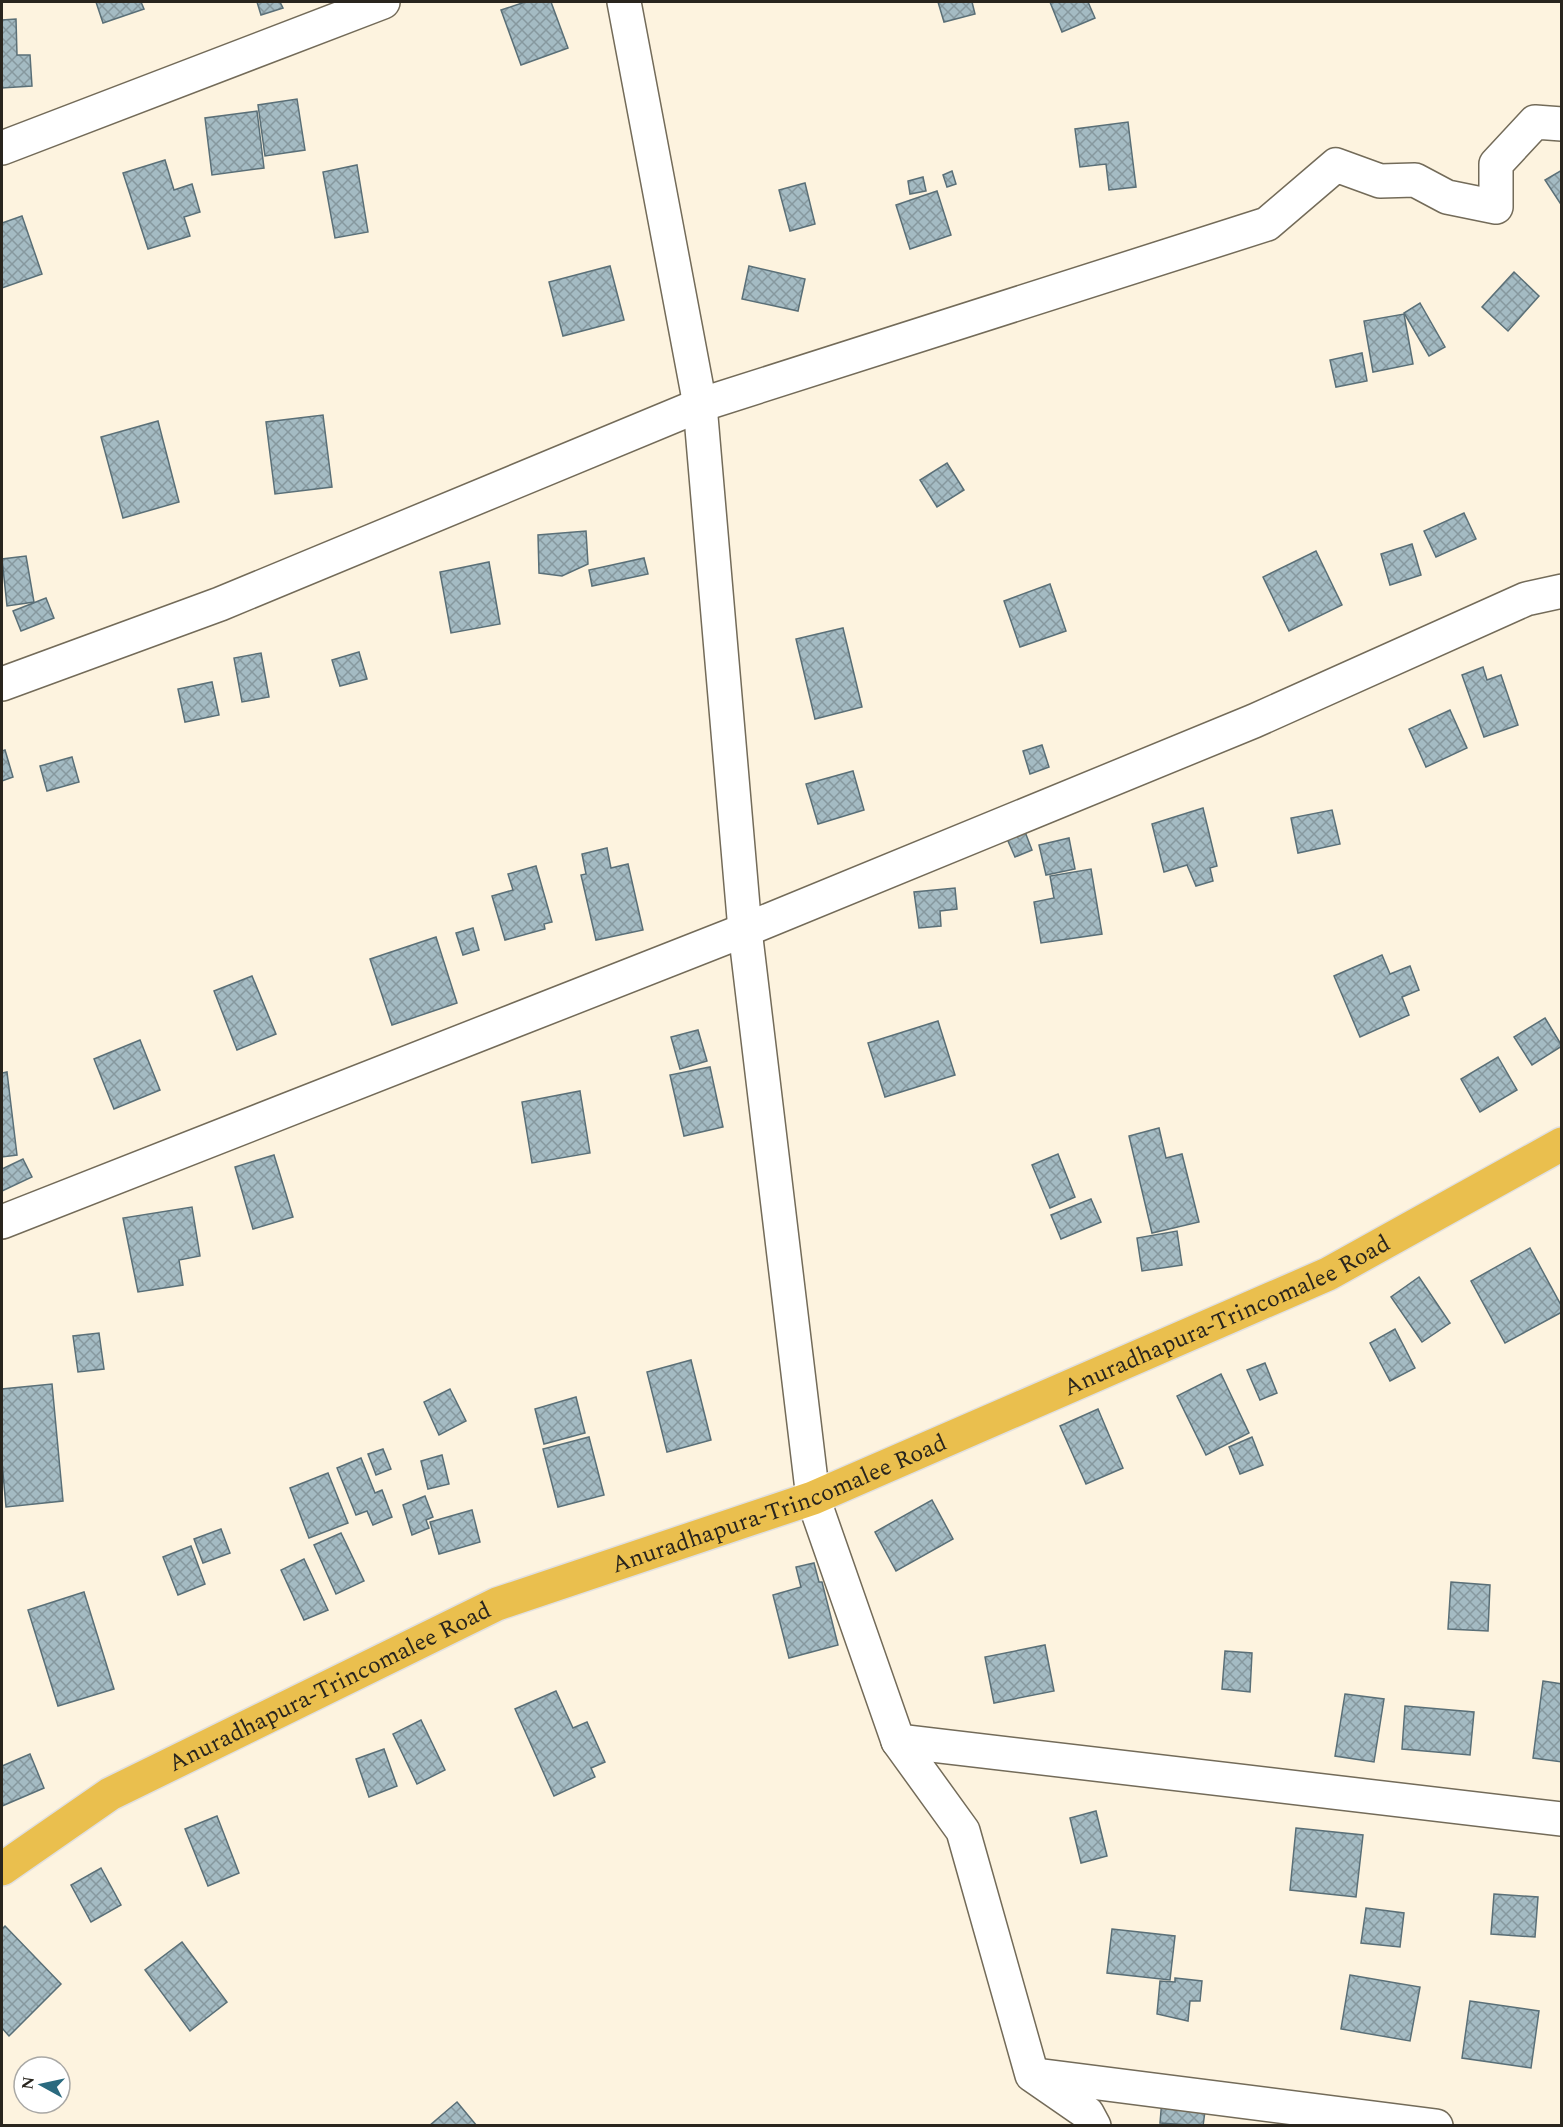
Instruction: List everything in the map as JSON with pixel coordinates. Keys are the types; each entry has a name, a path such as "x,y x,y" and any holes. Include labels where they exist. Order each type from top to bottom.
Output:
{"highway":[{"name":"Anuradhapura-Trincomalee Road","path":"2,1869 110,1794 497,1604 813,1498 1328,1274 1562,1144"}],"street":[{"path":"2,148 383,2"},
{"path":"624,2 700,405 745,930 813,1498 898,1741 963,1831 1032,2075 1087,2113 1094,2126"},
{"path":"2,684 220,604 700,405 1267,224 1336,165 1380,181 1415,180 1447,197 1496,207 1496,164 1535,122 1562,124"},
{"path":"2,1222 745,930 1254,722 1526,599 1562,591"},
{"path":"898,1741 1562,1819"},
{"path":"1032,2075 1436,2126"}],"building":[{"path":"96,2 141,2 144,9 103,23"},
{"path":"257,2 280,2 283,8 261,15"},
{"path":"525,2 551,2 568,48 521,65 501,10"},
{"path":"938,2 972,2 975,14 944,22"},
{"path":"1050,2 1088,2 1095,18 1062,32"},
{"path":"16,19 17,55 30,55 32,86 2,88 2,20"},
{"path":"297,99 305,150 265,156 258,105"},
{"path":"257,111 264,168 212,175 205,118"},
{"path":"1128,122 1136,187 1109,190 1106,164 1080,167 1075,129"},
{"path":"165,160 174,190 192,184 200,212 184,217 190,236 148,249 123,173"},
{"path":"357,165 368,232 335,238 323,172"},
{"path":"1562,170 1562,206 1545,180"},
{"path":"952,171 956,184 947,187 943,175"},
{"path":"923,177 926,191 910,194 908,181"},
{"path":"805,183 815,224 790,231 779,190"},
{"path":"937,191 951,235 910,249 896,205"},
{"path":"22,216 42,274 2,288 2,223"},
{"path":"610,266 624,320 563,336 549,282"},
{"path":"749,266 805,279 798,311 742,299"},
{"path":"1514,272 1539,296 1508,331 1482,307"},
{"path":"1420,303 1445,347 1429,356 1404,313"},
{"path":"1404,314 1413,364 1373,372 1364,321"},
{"path":"1362,353 1367,381 1336,387 1330,360"},
{"path":"323,415 332,487 275,494 266,422"},
{"path":"158,421 179,502 123,518 101,437"},
{"path":"947,463 964,490 937,507 920,480"},
{"path":"1464,513 1476,539 1436,557 1424,531"},
{"path":"586,531 588,564 562,576 539,573 538,535"},
{"path":"1412,544 1421,575 1390,585 1381,554"},
{"path":"1316,551 1342,605 1289,631 1263,577"},
{"path":"26,556 34,602 7,606 2,559"},
{"path":"644,558 648,574 592,586 589,570"},
{"path":"489,562 500,624 451,633 440,572"},
{"path":"1050,584 1066,631 1020,647 1004,601"},
{"path":"46,598 54,618 21,631 13,611"},
{"path":"843,628 862,707 815,719 796,639"},
{"path":"359,652 367,679 340,686 332,660"},
{"path":"261,653 269,697 242,702 234,658"},
{"path":"1483,667 1487,680 1501,675 1518,725 1484,737 1462,675"},
{"path":"212,682 219,715 185,722 178,689"},
{"path":"1450,710 1467,748 1426,767 1409,729"},
{"path":"1042,745 1049,767 1030,774 1023,751"},
{"path":"5,750 13,777 2,781 2,751"},
{"path":"72,757 79,782 47,791 40,766"},
{"path":"853,771 864,810 818,824 806,784"},
{"path":"1203,808 1217,866 1210,868 1213,881 1196,886 1187,865 1164,872 1152,824"},
{"path":"1332,810 1340,844 1298,853 1291,818"},
{"path":"1022,824 1032,850 1015,857 1004,832"},
{"path":"1069,838 1075,869 1046,875 1039,845"},
{"path":"607,848 611,868 628,864 643,930 596,940 581,875 586,874 582,854"},
{"path":"536,866 552,922 544,924 545,929 505,940 492,896 513,890 508,874"},
{"path":"1091,869 1102,934 1041,943 1034,902 1054,898 1050,876"},
{"path":"955,888 957,909 940,911 941,926 919,928 914,892"},
{"path":"473,928 479,950 463,955 456,933"},
{"path":"436,937 457,1003 392,1025 370,959"},
{"path":"1382,955 1390,974 1410,966 1419,990 1402,997 1409,1015 1360,1037 1334,976"},
{"path":"252,976 276,1034 237,1050 214,991"},
{"path":"1545,1018 1562,1046 1532,1065 1514,1037"},
{"path":"938,1021 955,1075 885,1097 868,1043"},
{"path":"698,1030 707,1061 680,1069 671,1037"},
{"path":"140,1040 160,1090 114,1109 94,1059"},
{"path":"1498,1057 1517,1090 1480,1112 1461,1079"},
{"path":"710,1067 723,1127 684,1136 670,1075"},
{"path":"7,1072 17,1155 2,1157 2,1073"},
{"path":"580,1091 590,1153 532,1163 522,1102"},
{"path":"1159,1128 1166,1158 1182,1154 1199,1222 1152,1233 1129,1136"},
{"path":"1058,1154 1075,1197 1050,1208 1032,1165"},
{"path":"274,1155 293,1217 253,1229 235,1167"},
{"path":"23,1159 32,1177 2,1191 2,1169"},
{"path":"1091,1199 1101,1222 1061,1239 1051,1215"},
{"path":"192,1207 200,1256 179,1260 183,1285 138,1292 123,1218"},
{"path":"1177,1231 1182,1265 1142,1271 1137,1238"},
{"path":"1530,1248 1562,1307 1562,1312 1505,1343 1471,1281"},
{"path":"1419,1277 1450,1323 1422,1342 1391,1297"},
{"path":"1395,1329 1415,1368 1390,1381 1370,1343"},
{"path":"99,1333 104,1369 78,1372 73,1336"},
{"path":"691,1360 711,1440 667,1452 647,1372"},
{"path":"1265,1363 1277,1393 1260,1400 1247,1370"},
{"path":"1221,1374 1249,1433 1206,1455 1177,1396"},
{"path":"52,1384 63,1501 6,1507 2,1462 2,1389"},
{"path":"450,1389 466,1421 439,1435 424,1402"},
{"path":"576,1397 585,1433 544,1444 535,1409"},
{"path":"1098,1409 1123,1468 1086,1484 1060,1426"},
{"path":"589,1437 604,1495 558,1507 543,1449"},
{"path":"1252,1437 1263,1465 1240,1474 1229,1447"},
{"path":"383,1449 391,1469 376,1475 368,1454"},
{"path":"442,1455 449,1484 428,1489 421,1461"},
{"path":"361,1458 375,1493 382,1490 392,1517 373,1525 367,1511 356,1515 337,1468"},
{"path":"328,1473 348,1523 309,1538 290,1488"},
{"path":"425,1496 433,1517 426,1520 429,1528 412,1535 403,1505"},
{"path":"932,1500 953,1539 896,1571 875,1532"},
{"path":"472,1510 480,1542 439,1554 430,1522"},
{"path":"221,1529 230,1553 203,1563 194,1539"},
{"path":"341,1533 364,1581 336,1594 314,1545"},
{"path":"191,1546 205,1584 178,1595 163,1557"},
{"path":"304,1559 328,1610 304,1620 281,1570"},
{"path":"814,1563 819,1582 822,1582 838,1645 789,1658 773,1595 801,1587 796,1567"},
{"path":"1451,1582 1490,1585 1488,1631 1448,1629"},
{"path":"84,1592 114,1689 58,1706 28,1610"},
{"path":"1045,1645 1054,1691 994,1703 985,1657"},
{"path":"1225,1651 1252,1653 1250,1692 1222,1689"},
{"path":"1543,1681 1562,1684 1562,1762 1533,1758"},
{"path":"556,1691 573,1728 587,1722 605,1762 591,1768 595,1777 554,1796 515,1709"},
{"path":"1345,1694 1384,1699 1374,1762 1335,1756"},
{"path":"1405,1706 1474,1712 1470,1755 1402,1749"},
{"path":"421,1720 445,1770 417,1784 393,1734"},
{"path":"384,1749 397,1786 369,1797 356,1759"},
{"path":"30,1754 44,1788 2,1806 2,1766"},
{"path":"1096,1811 1107,1856 1081,1863 1070,1818"},
{"path":"217,1816 239,1873 208,1886 185,1829"},
{"path":"1296,1828 1363,1835 1356,1897 1290,1890"},
{"path":"101,1868 121,1905 91,1922 71,1885"},
{"path":"1494,1894 1538,1897 1535,1937 1491,1934"},
{"path":"1366,1908 1404,1913 1400,1947 1361,1943"},
{"path":"5,1926 61,1984 9,2036 2,2028 2,1929"},
{"path":"1112,1929 1175,1936 1170,1980 1107,1973"},
{"path":"182,1942 227,2002 190,2031 145,1970"},
{"path":"1350,1975 1420,1987 1410,2041 1341,2029"},
{"path":"1175,1978 1202,1981 1200,2001 1190,2001 1188,2021 1157,2014 1160,1981 1175,1982"},
{"path":"1470,2001 1539,2011 1531,2068 1462,2058"},
{"path":"1162,2099 1206,2104 1203,2126 1160,2123"},
{"path":"457,2102 477,2126 429,2126"}]}
